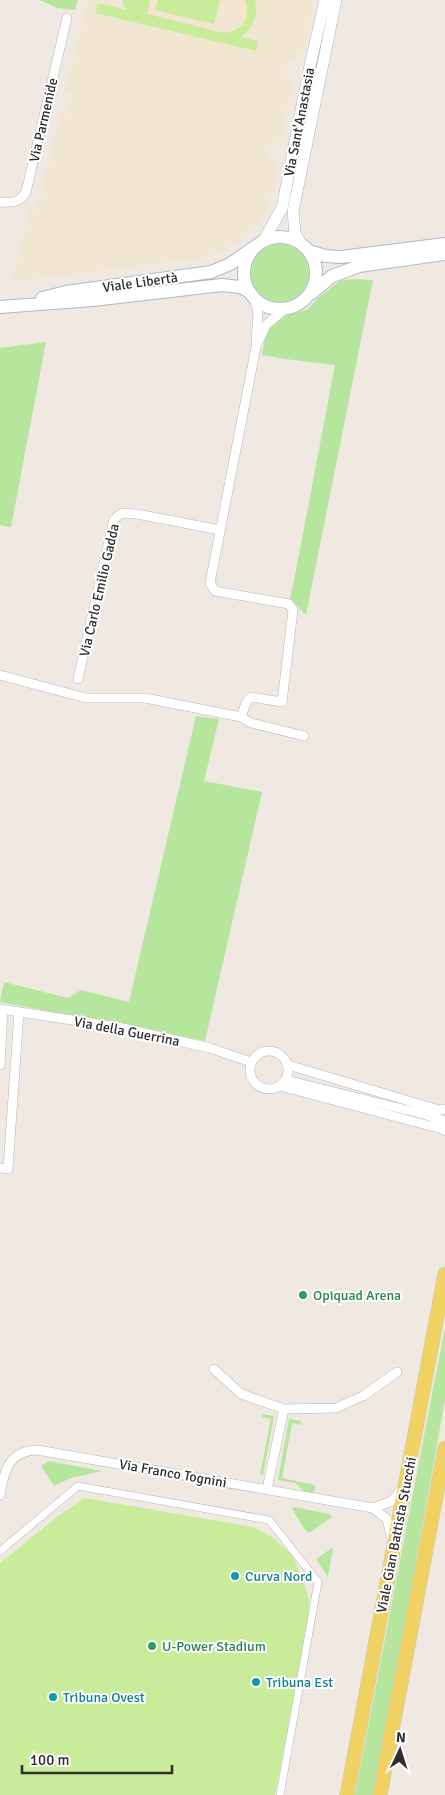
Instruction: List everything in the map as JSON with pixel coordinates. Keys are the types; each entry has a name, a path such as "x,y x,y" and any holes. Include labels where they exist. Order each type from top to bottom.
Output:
{"main road":[{"path":"445,244 341,257 326,256 282,237 260,243 248,256 245,280 252,295 269,306 286,308 296,305 305,299 332,276 351,268 445,254"},
{"name":"Viale Libertà","path":"18,305 66,292 211,272 230,264 260,243"},
{"path":"304,246 315,263 317,275 313,288 305,299"},
{"name":"Viale Libertà","path":"0,307 93,300 222,285 240,287 252,295"},
{"name":"Viale Gian Battista Stucchi","path":"347,1795 445,1274"},
{"path":"380,1795 445,1448"}],"street":[{"name":"Via Sant'Anastasia","path":"260,243 282,208 325,0"},
{"name":"Via Sant'Anastasia","path":"304,246 295,232 293,211 336,0"},
{"name":"Via Parmenide","path":"0,202 14,203 22,198 26,192 67,18"},
{"path":"241,717 246,703 251,697 282,702 293,610 289,604 215,591 210,583 256,347 258,313 252,295"},
{"path":"256,347 266,325 286,308"},
{"name":"Via Carlo Emilio Gadda","path":"78,680 114,519 122,513 137,514 220,530"},
{"path":"0,675 86,698 145,698 241,717 251,723 304,736"},
{"path":"0,1065 1,1009"},
{"name":"Via della Guerrina","path":"1,1009 118,1027 210,1048 251,1062"},
{"path":"0,1168 8,1169 20,1012"},
{"path":"268,1050 281,1054 288,1065 289,1071 283,1083 270,1090 258,1086 250,1075 251,1062 261,1052 268,1050"},
{"path":"288,1065 439,1110 445,1109"},
{"path":"283,1083 424,1114 445,1121"},
{"path":"283,1083 445,1131"},
{"path":"214,1369 241,1394 284,1410 336,1408 363,1396 397,1372"},
{"path":"267,1489 284,1410"},
{"name":"Via Franco Tognini","path":"0,1496 4,1475 8,1466 26,1451 37,1450 373,1508"},
{"path":"373,1508 392,1501 407,1481"},
{"path":"0,1551 78,1486 269,1520 318,1582 280,1795"},
{"path":"373,1508 387,1519 394,1546"}],"shaded area":[{"path":"88,0 314,0 304,53 289,63 285,71 292,81 282,140 270,147 268,157 277,167 269,202 260,222 244,237 226,250 203,258 11,282 30,211 38,206 60,115 68,112 72,94 65,90"}],"green space":[{"path":"40,0 78,0 75,10 57,8"},
{"path":"122,0 150,0 147,14 224,33 240,27 246,18 247,6 245,0 255,0 256,11 254,21 249,30 241,37 258,41 256,51 95,13 98,3 126,10"},
{"path":"158,0 220,0 214,24 155,10"},
{"path":"280,244 291,246 304,257 309,273 307,284 296,297 280,302 269,300 256,289 251,273 253,262 264,249"},
{"path":"341,280 373,280 306,615 290,599 335,365 262,355 265,338 271,324 284,316 307,310 319,297"},
{"path":"46,342 11,527 0,525 0,348"},
{"path":"196,716 219,719 204,781 262,792 205,1041 0,1002 4,982 68,998 81,990 129,1002"},
{"path":"445,1327 445,1400 374,1795 355,1795"},
{"path":"263,1414 274,1416 263,1475 260,1475 271,1419 262,1417"},
{"path":"289,1419 301,1421 300,1425 292,1423 282,1478 315,1485 315,1491 312,1493 304,1491 295,1483 278,1480"},
{"path":"49,1461 102,1471 71,1478 54,1486 41,1466"},
{"name":"U-Power Stadium","path":"85,1498 253,1527 275,1539 292,1555 303,1579 309,1599 308,1623 275,1795 0,1795 0,1563 57,1517"},
{"path":"294,1507 329,1514 332,1517 309,1533 305,1530 292,1509"},
{"path":"333,1547 328,1577 316,1559"}],"place":[{"name":"Opiquad Arena","path":"303,1295"},
{"name":"Curva Nord","path":"235,1576"},
{"name":"U-Power Stadium","path":"152,1646"},
{"name":"Tribuna Est","path":"256,1682"},
{"name":"Tribuna Ovest","path":"53,1697"}]}
